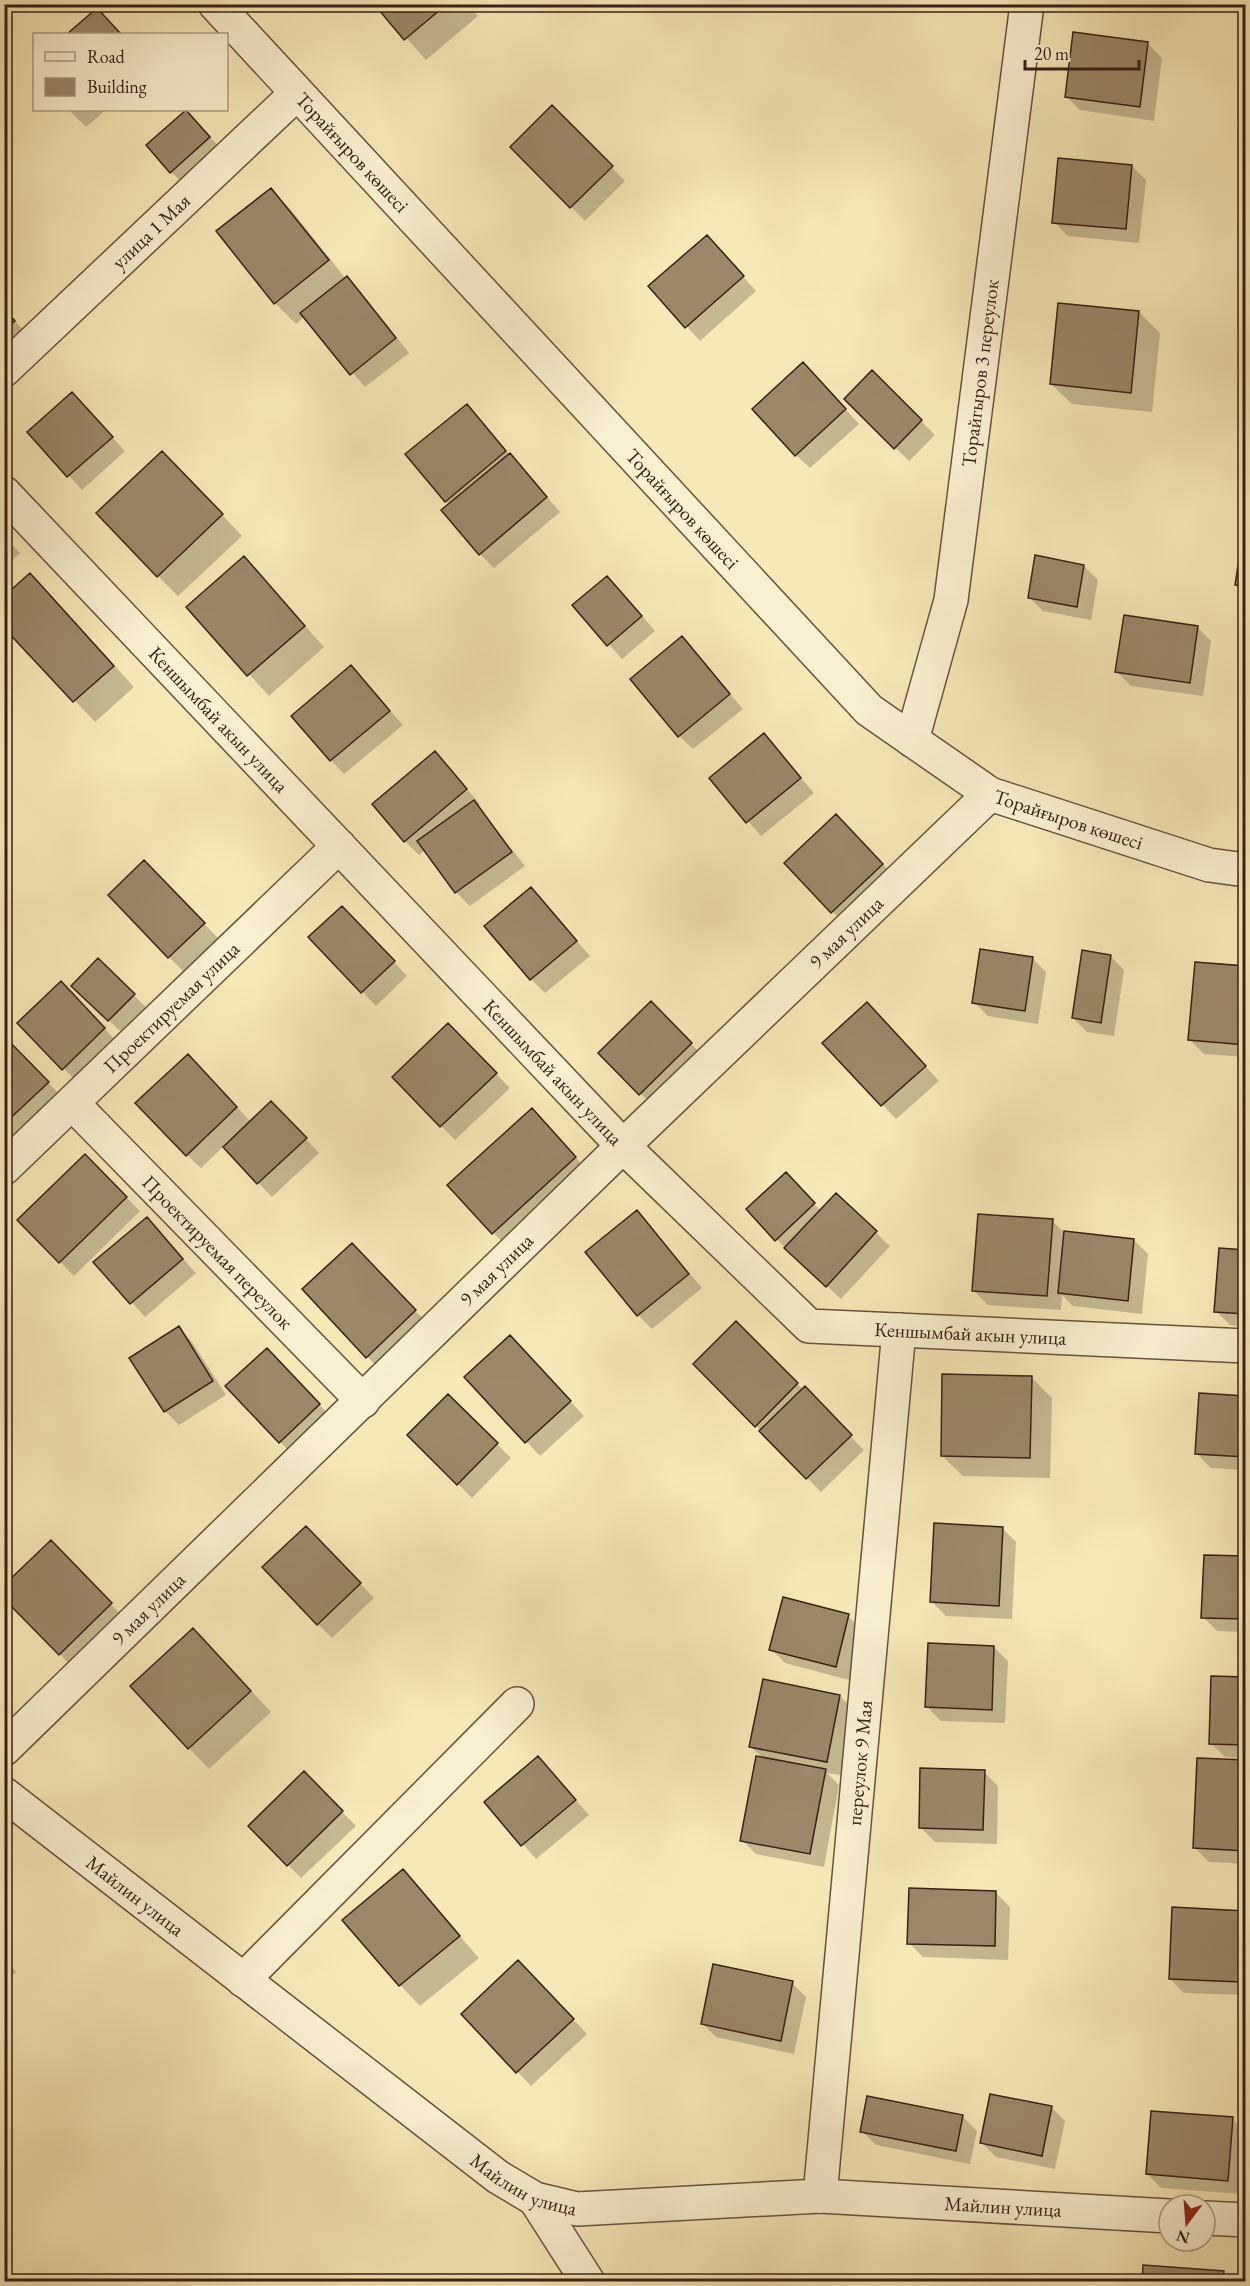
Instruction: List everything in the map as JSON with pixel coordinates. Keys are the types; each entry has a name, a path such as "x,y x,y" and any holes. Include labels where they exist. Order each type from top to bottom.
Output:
{"street":[{"name":"Торайғыров көшесі","path":"215,4 869,710 990,794 1209,865 1245,870"},
{"name":"Торайгыров 3 переулок","path":"912,740 951,600 1027,4"},
{"name":"улица 1 Мая","path":"4,370 297,93"},
{"name":"Кеншымбай акын улица","path":"4,493 622,1146 809,1326 1245,1346"},
{"name":"9 мая улица","path":"4,1749 622,1146 990,794"},
{"name":"Проектируемая улица","path":"4,1168 339,846"},
{"name":"Проектируемая переулок","path":"73,1104 363,1401"},
{"name":"переулок 9 Мая","path":"820,2196 899,1330"},
{"path":"243,1980 517,1704"},
{"name":"Майлин улица","path":"4,1794 498,2177 535,2199 578,2209 820,2196 1157,2215"},
{"path":"535,2199 588,2282"},
{"path":"1217,2219 1245,2220"}],"building":[{"path":"374,4 447,4 404,40"},
{"path":"97,8 120,33 68,33"},
{"path":"1073,32 1148,42 1140,107 1065,97"},
{"path":"552,105 613,166 570,208 510,147"},
{"path":"185,111 210,137 170,173 146,145"},
{"path":"1058,158 1132,165 1126,229 1052,223"},
{"path":"271,188 329,260 274,304 216,231"},
{"path":"707,235 744,276 685,328 648,286"},
{"path":"347,276 396,338 350,375 300,313"},
{"path":"1058,303 1139,311 1131,393 1050,384"},
{"path":"4,309 15,321 4,330"},
{"path":"803,362 846,409 795,456 752,409"},
{"path":"872,370 922,420 894,449 844,399"},
{"path":"72,392 113,437 67,477 27,432"},
{"path":"467,404 506,451 445,502 405,454"},
{"path":"162,451 223,514 157,577 96,513"},
{"path":"510,453 547,497 479,555 441,510"},
{"path":"1246,521 1246,587 1235,585"},
{"path":"1035,555 1084,565 1077,607 1028,598"},
{"path":"244,556 305,626 247,676 186,607"},
{"path":"30,573 114,666 73,702 4,628 4,596"},
{"path":"607,576 642,616 607,646 572,605"},
{"path":"1124,615 1198,626 1190,683 1115,672"},
{"path":"682,636 730,694 678,737 630,679"},
{"path":"351,665 390,711 330,761 291,716"},
{"path":"764,733 801,778 746,823 709,778"},
{"path":"435,751 467,789 404,842 372,804"},
{"path":"474,800 512,852 455,893 417,841"},
{"path":"836,814 883,864 831,913 784,863"},
{"path":"144,860 205,923 168,958 108,895"},
{"path":"531,887 577,941 530,980 484,926"},
{"path":"342,906 395,961 361,993 308,937"},
{"path":"980,949 1033,957 1025,1011 972,1003"},
{"path":"1082,950 1111,955 1101,1023 1072,1018"},
{"path":"98,958 135,994 108,1021 71,986"},
{"path":"1195,962 1246,966 1246,1045 1188,1040"},
{"path":"61,981 105,1028 62,1070 17,1023"},
{"path":"651,1001 692,1043 639,1095 598,1053"},
{"path":"867,1002 926,1066 881,1106 822,1043"},
{"path":"448,1023 497,1073 440,1127 392,1077"},
{"path":"4,1036 49,1082 4,1124"},
{"path":"188,1054 237,1107 186,1156 135,1103"},
{"path":"271,1101 307,1138 257,1184 223,1147"},
{"path":"532,1108 576,1157 492,1234 447,1185"},
{"path":"85,1154 127,1197 59,1263 17,1220"},
{"path":"786,1172 815,1203 775,1241 746,1209"},
{"path":"836,1193 877,1231 826,1287 784,1248"},
{"path":"637,1210 689,1274 637,1316 585,1252"},
{"path":"978,1214 1053,1219 1047,1296 972,1291"},
{"path":"147,1217 183,1259 130,1304 93,1262"},
{"path":"1064,1231 1134,1239 1128,1301 1058,1293"},
{"path":"352,1243 416,1310 366,1358 302,1289"},
{"path":"1219,1248 1246,1250 1246,1314 1214,1312"},
{"path":"736,1321 798,1383 755,1427 693,1364"},
{"path":"179,1326 213,1381 164,1412 129,1358"},
{"path":"510,1335 571,1401 525,1443 464,1377"},
{"path":"267,1348 320,1404 279,1443 225,1386"},
{"path":"942,1374 1032,1376 1030,1458 941,1456"},
{"path":"805,1386 852,1435 806,1479 759,1431"},
{"path":"1199,1393 1246,1396 1246,1457 1195,1454"},
{"path":"448,1394 498,1443 457,1485 407,1435"},
{"path":"934,1523 1003,1527 999,1606 930,1602"},
{"path":"306,1526 361,1583 317,1625 262,1567"},
{"path":"51,1540 112,1603 59,1655 4,1599 4,1585"},
{"path":"1204,1555 1246,1556 1246,1619 1201,1618"},
{"path":"783,1597 849,1614 836,1667 769,1650"},
{"path":"193,1628 251,1691 188,1749 130,1686"},
{"path":"928,1643 994,1646 992,1710 925,1707"},
{"path":"1211,1676 1246,1677 1246,1745 1209,1744"},
{"path":"763,1679 840,1695 827,1762 749,1747"},
{"path":"538,1756 576,1800 521,1846 484,1802"},
{"path":"756,1756 826,1769 810,1854 740,1841"},
{"path":"1197,1758 1246,1760 1246,1851 1193,1848"},
{"path":"920,1768 985,1770 983,1830 919,1828"},
{"path":"304,1771 343,1811 287,1866 248,1826"},
{"path":"403,1869 460,1936 399,1986 342,1920"},
{"path":"909,1888 996,1891 995,1946 907,1944"},
{"path":"1172,1907 1245,1911 1241,1982 1169,1979"},
{"path":"518,1960 574,2019 516,2073 461,2014"},
{"path":"713,1964 793,1981 781,2041 701,2024"},
{"path":"990,2094 1052,2106 1042,2156 980,2143"},
{"path":"867,2096 963,2115 956,2151 860,2132"},
{"path":"1151,2111 1233,2117 1228,2181 1146,2174"},
{"path":"1143,2265 1224,2271 1223,2282 1142,2282"}]}
